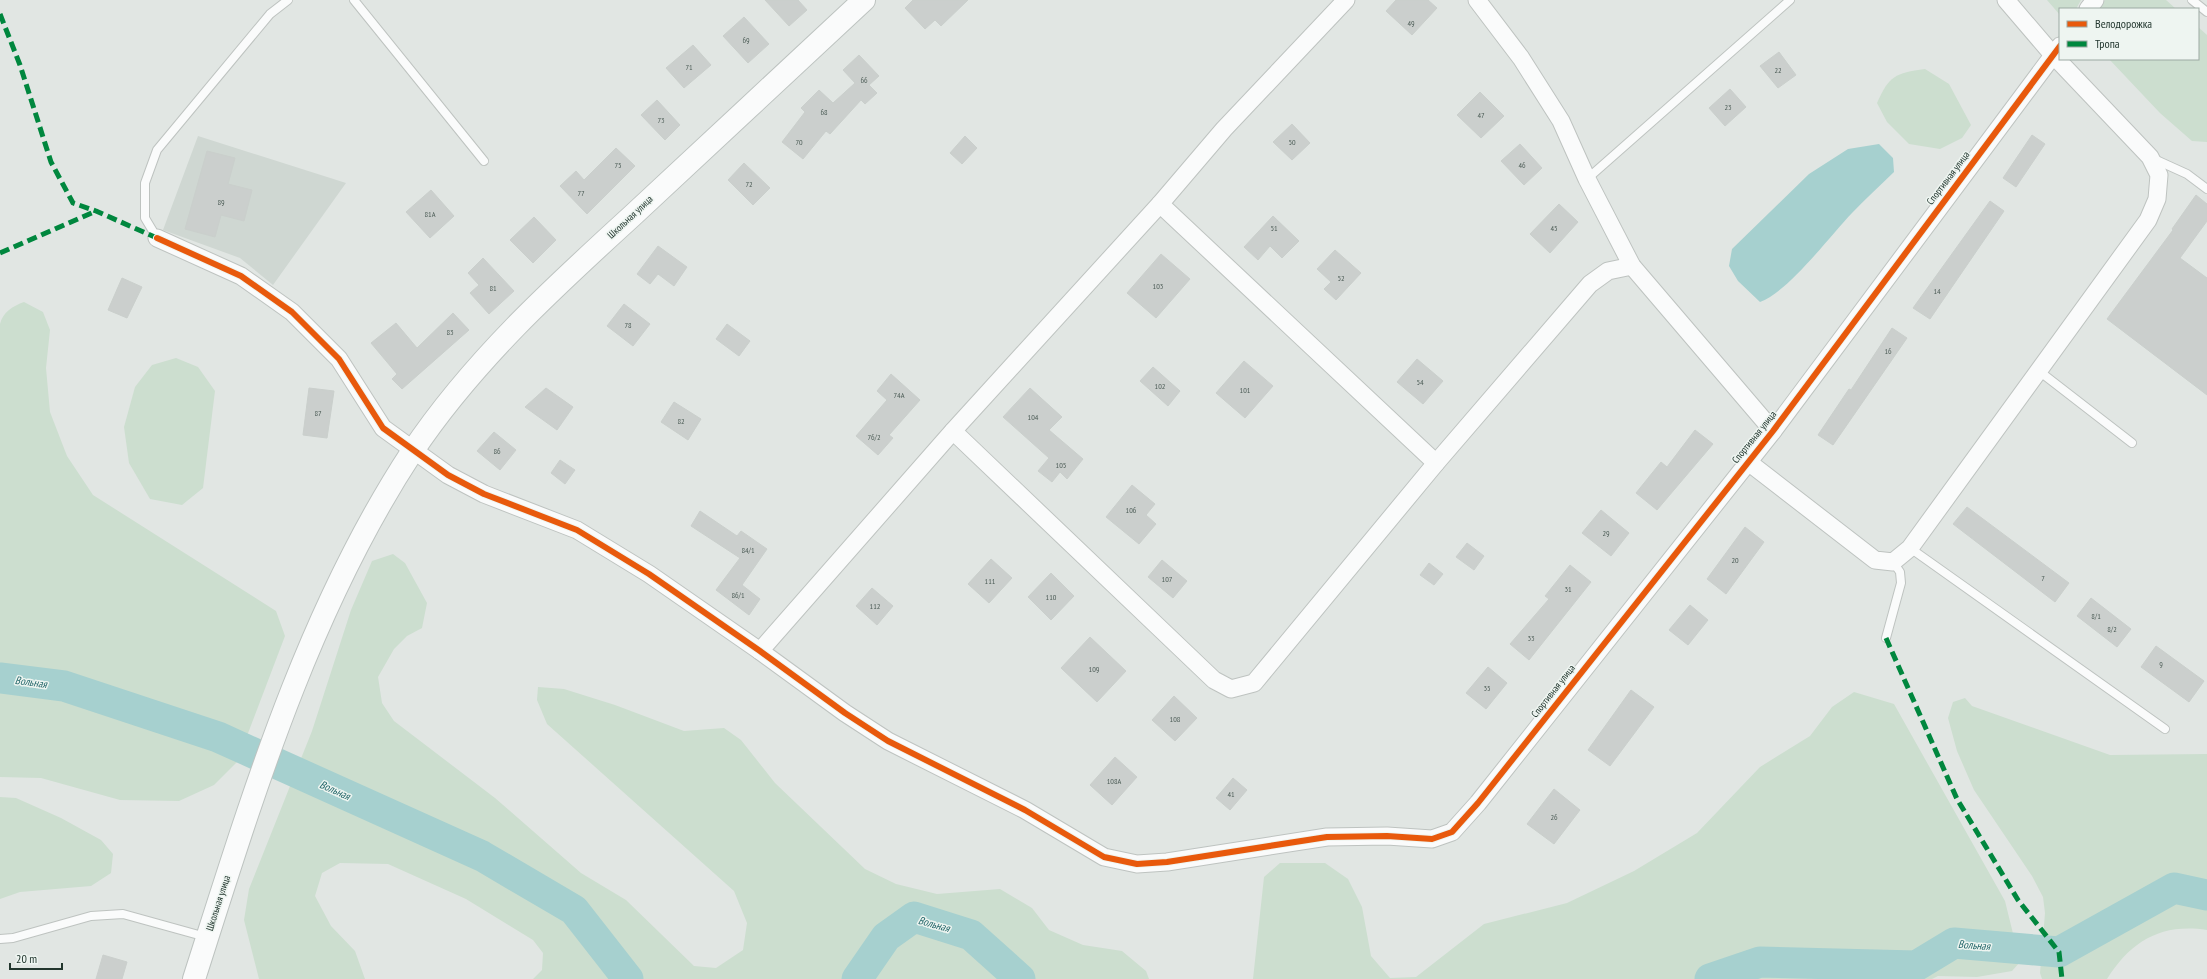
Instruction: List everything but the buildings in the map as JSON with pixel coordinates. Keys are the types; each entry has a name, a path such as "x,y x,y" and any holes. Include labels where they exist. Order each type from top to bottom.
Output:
{"street":[{"name":"Школьная улица","path":"194,979 242,827 290,692 344,572 379,507 413,451 444,408 484,360 563,279 864,0"},
{"path":"157,238 241,276 292,312 339,359 383,428 448,475 484,494 577,530 649,574 760,650 953,431 1160,204 1224,129 1346,0"},
{"path":"1477,0 1521,58 1561,121 1587,179 1632,266 1773,431"},
{"path":"2006,0 2056,50"},
{"path":"2089,8 2095,0"},
{"name":"Спортивная улица","path":"760,650 845,713 888,741 1025,810 1104,857 1137,864 1167,862 1326,837 1387,836 1432,839 1452,832 1478,803 1747,461 1773,431 2056,50"},
{"path":"1747,461 1875,560 1893,562 1910,548 2148,220 2157,199 2159,175 2150,157 2065,60"},
{"path":"1160,204 1436,462"},
{"path":"953,431 1214,680 1231,689 1254,683 1436,462 1590,284 1608,271 1632,266"}],"lane":[{"path":"157,238 145,218 145,183 157,150 270,14 288,0"},
{"path":"354,0 484,160"},
{"path":"1587,179 1790,0"},
{"path":"2192,0 2207,12"},
{"path":"2150,157 2187,174 2207,189"},
{"path":"2039,371 2132,443"},
{"path":"1910,548 2165,729"},
{"path":"1886,638 1902,583 1900,572 1893,562"},
{"path":"0,939 13,938 91,916 123,914 207,937"}],"shaded area":[{"path":"198,136 346,183 273,285 240,258 163,230"}],"green space":[{"path":"2047,0 2081,0 2077,8 2059,8 2059,14"},
{"path":"2105,0 2166,0 2175,8 2100,8"},
{"path":"2199,28 2207,35 2207,142 2192,141 2160,113 2110,60 2199,60"},
{"path":"1925,69 1949,84 1971,125 1962,138 1940,149 1909,144 1887,122 1877,103 1885,87 1894,77 1907,72"},
{"path":"24,302 43,312 50,330 46,368 50,412 67,456 93,495 276,611 285,636 237,762 214,785 179,801 120,800 41,778 0,777 0,324 3,316 9,310"},
{"path":"176,358 198,367 215,391 203,488 182,505 150,499 129,463 124,427 135,387 152,365"},
{"path":"393,554 405,563 427,603 422,628 407,636 394,649 378,677 382,703 394,721 495,798 581,873 626,900 694,966 716,968 743,950 747,923 734,891 547,724 537,700 538,687 564,689 615,705 684,731 724,728 741,740 775,783 865,869 896,884 937,894 1000,889 1032,908 1049,930 1083,945 1122,951 1146,971 1149,979 533,979 542,970 543,953 533,940 466,899 388,864 340,863 322,873 315,896 331,926 355,951 365,979 259,979 244,920 249,889 312,731 351,610 372,561"},
{"path":"1854,692 1894,704 2005,901 2020,962 2012,971 1977,977 1938,976 1932,979 1253,979 1264,877 1280,863 1325,863 1348,879 1362,907 1371,956 1390,978 1416,977 1484,924 1567,903 1634,871 1697,833 1760,767 1810,736 1832,707"},
{"path":"1965,698 1972,706 2110,755 2207,754 2207,930 2175,929 2161,932 2137,945 2126,954 2107,979 2042,979 2040,973 2045,913 2043,897 2032,876 1974,790 1957,751 1948,718 1953,702"},
{"path":"0,797 16,798 61,818 101,840 113,854 111,873 91,886 20,892 0,899"}],"water":[{"path":"1879,144 1893,158 1894,172 1852,213 1796,276 1771,296 1760,302 1738,281 1729,266 1732,249 1809,174 1848,149"}],"waterway":[{"name":"Вольная","path":"0,678 64,686 218,737 482,856 574,910 628,979"},
{"name":"Вольная","path":"1710,979 1760,962 1916,966 1954,943 2059,952 2174,888 2207,895"},
{"name":"Вольная","path":"857,979 886,937 914,917 971,935 1020,979"}],"marked path":[{"path":"0,14 20,65 51,162 73,203 96,211 157,238"},
{"path":"0,253 96,211"},
{"path":"1886,638 1957,799 2018,900 2059,952 2062,979"}],"cycle path":[{"path":"157,238 241,276 292,312 339,359 383,428 448,475 484,494 577,530 649,574 760,651 845,713 888,741 1025,810 1104,857 1137,864 1167,862 1327,837 1387,836 1432,839 1452,832 1478,803 1773,431 2059,47"}]}
